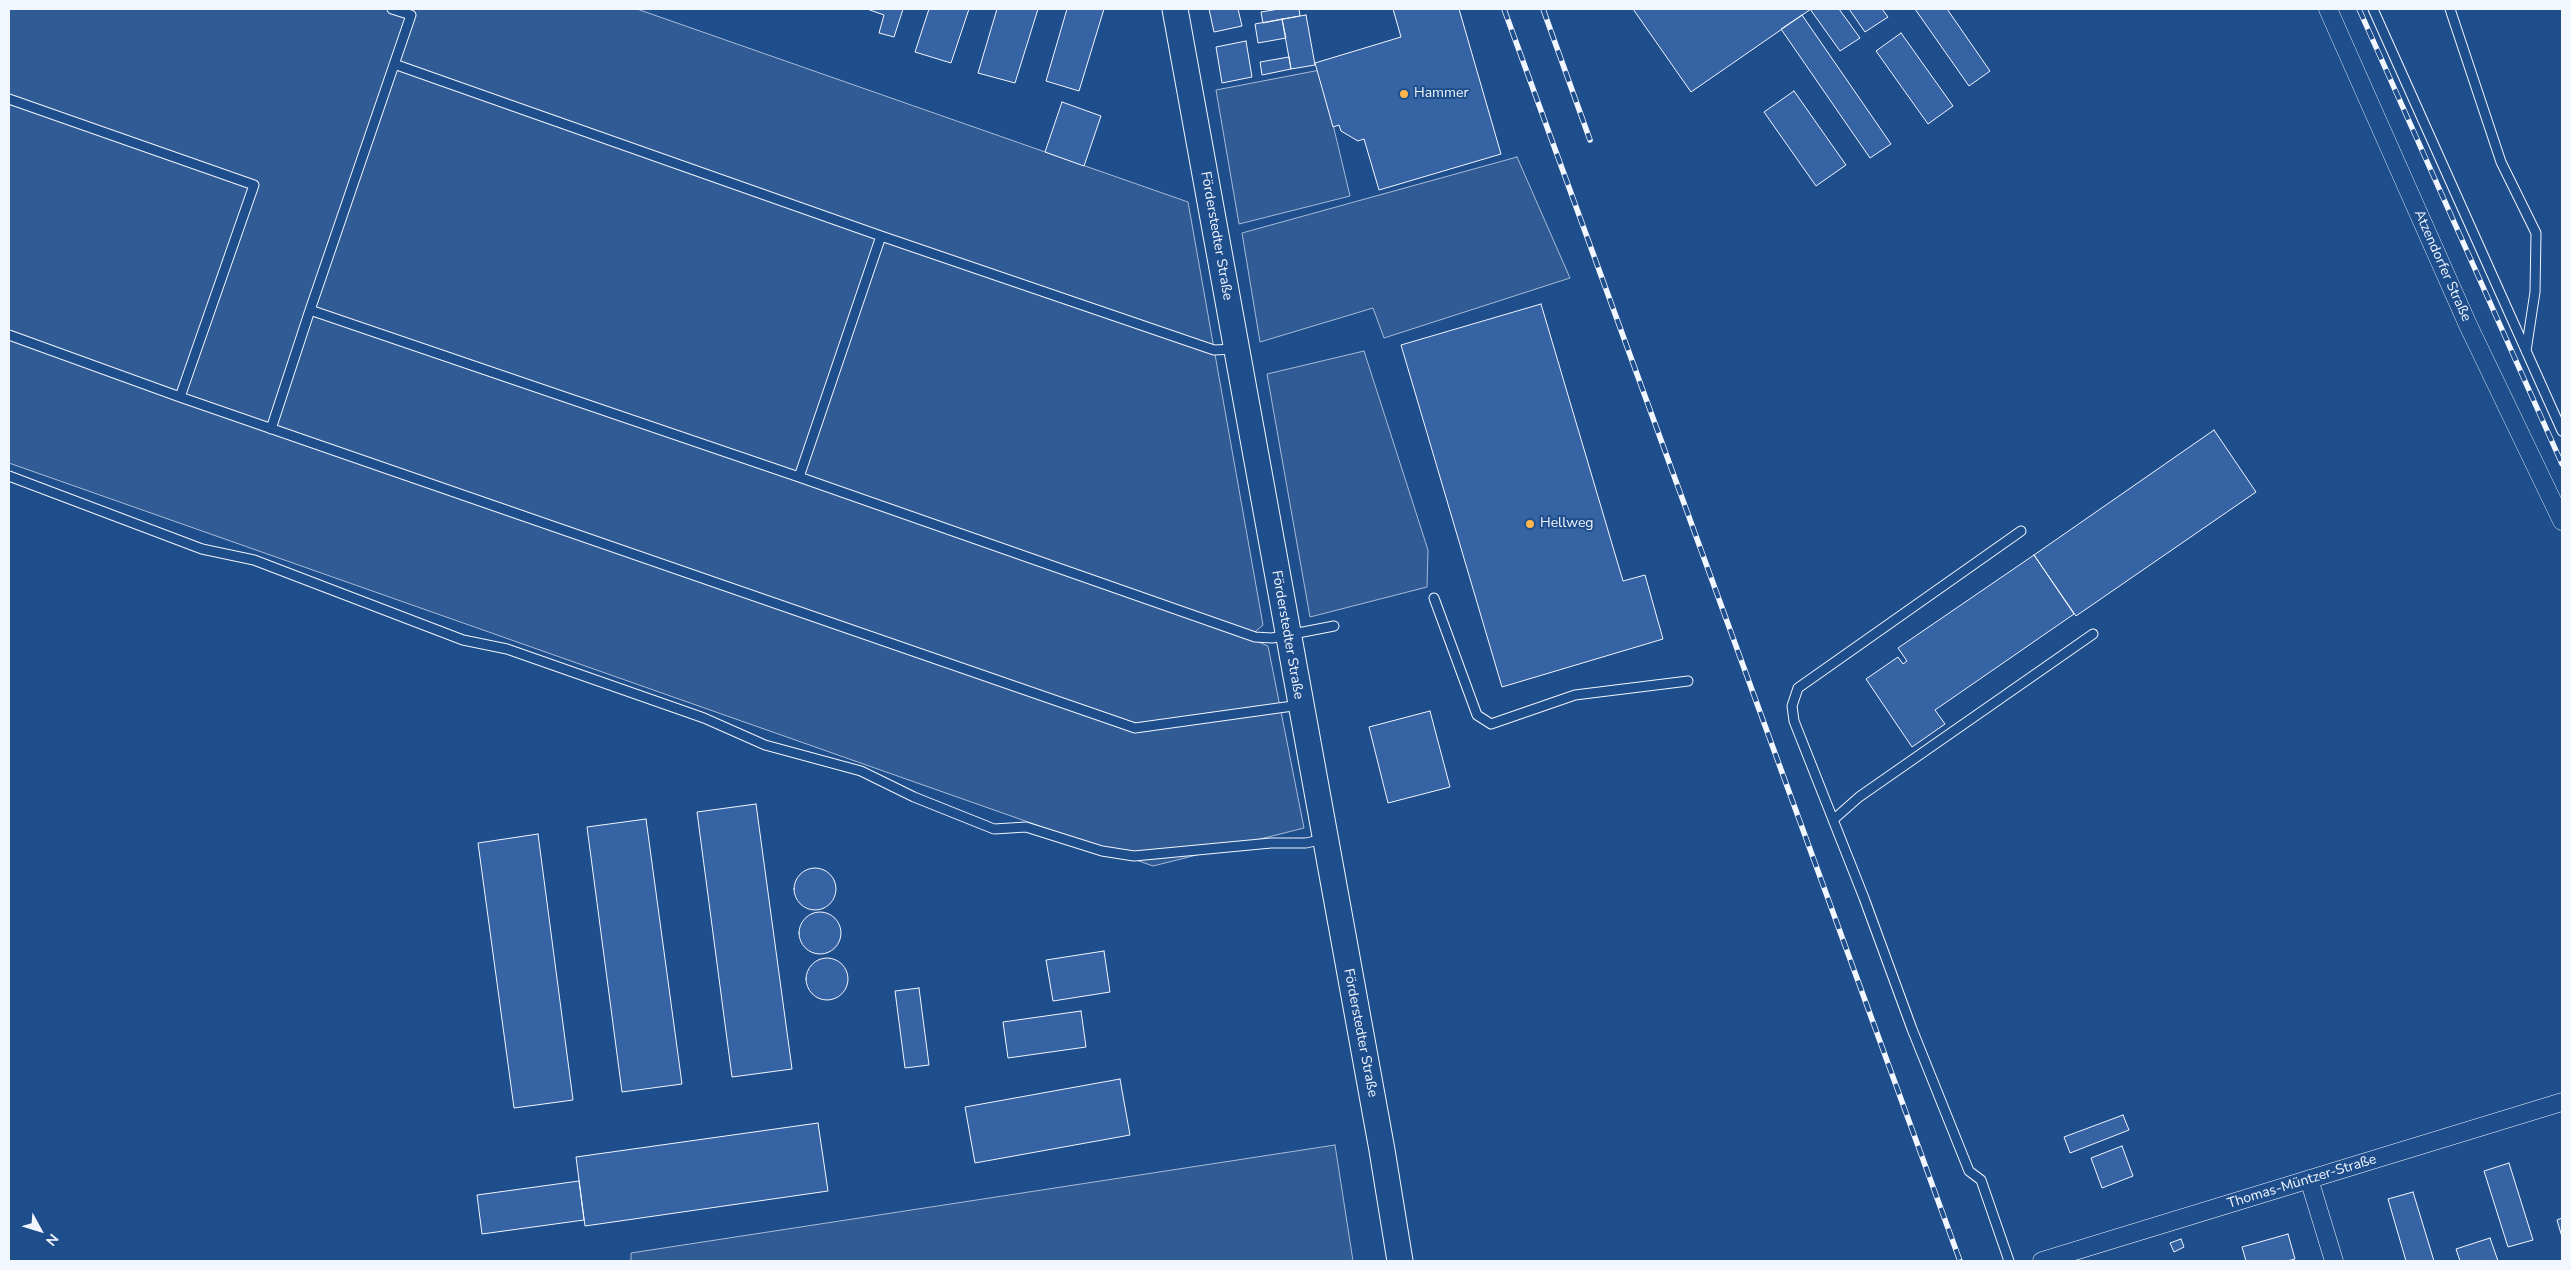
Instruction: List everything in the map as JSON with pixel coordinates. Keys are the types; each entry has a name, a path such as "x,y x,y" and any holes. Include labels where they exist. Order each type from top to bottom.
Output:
{"main road":[{"name":"Förderstedter Straße","path":"1175,9 1400,1261"}],"street":[{"name":"Atzendorfer Straße","path":"2328,9 2468,325 2562,521"},
{"name":"Thomas-Müntzer-Straße","path":"2042,1261 2562,1102"},
{"path":"2309,1179 2334,1261"}],"lane":[{"path":"271,429 411,15 392,9"},
{"path":"2373,9 2562,431"},
{"path":"2450,9 2501,162 2536,233 2535,292 2526,352"},
{"path":"394,64 881,236 1214,350 1236,348"},
{"path":"9,99 254,185 180,397"},
{"path":"799,477 881,236"},
{"path":"310,310 799,477 1255,637 1287,636 1334,626"},
{"path":"9,335 271,429 1135,728 1300,705"},
{"path":"9,476 202,549 254,560 463,640 507,649 704,718 766,745 861,772 914,797 994,828 1026,827 1102,851 1134,856 1271,843 1306,843 1324,839"},
{"path":"2009,1261 1980,1180 1969,1171 1915,1038 1794,721 1792,706 1798,688 2021,531"},
{"path":"1434,598 1477,715 1491,724 1576,695 1688,681"},
{"path":"1833,820 1859,797 2093,634"}],"shaded area":[{"path":"9,9 637,9 1188,202 1263,625 1255,632 1256,641 1268,646 1304,828 1153,866 9,463"},
{"path":"1320,70 1350,196 1239,224 1216,90"},
{"path":"1517,157 1570,278 1384,338 1373,308 1260,342 1242,233"},
{"path":"1364,351 1428,550 1427,587 1310,617 1267,374"},
{"path":"1335,1145 1353,1261 631,1261 631,1253"}],"building":[{"path":"867,9 903,9 894,37 879,33 884,15"},
{"path":"929,9 969,9 951,63 915,52"},
{"path":"997,9 1038,9 1015,83 978,73"},
{"path":"1067,9 1104,9 1079,91 1046,81"},
{"path":"1209,9 1238,9 1242,26 1214,32"},
{"path":"1279,9 1299,9 1300,16 1263,23 1261,12"},
{"name":"Hammer","path":"1393,9 1459,9 1501,154 1379,190 1364,139 1358,141 1341,131 1339,125 1333,127 1315,63 1401,37"},
{"path":"1633,9 1811,9 1691,92"},
{"path":"1810,9 1839,9 1860,38 1840,51"},
{"path":"1849,9 1882,9 1888,17 1865,32"},
{"path":"1915,9 1947,9 1990,71 1969,86"},
{"path":"1306,15 1315,65 1291,69 1282,19"},
{"path":"1802,15 1891,144 1870,158 1781,29"},
{"path":"1282,19 1286,38 1258,43 1255,24"},
{"path":"1901,33 1953,106 1928,124 1876,51"},
{"path":"1246,41 1252,77 1222,83 1216,47"},
{"path":"1289,57 1291,69 1262,75 1260,62"},
{"path":"1794,91 1846,165 1816,186 1764,112"},
{"path":"1062,102 1101,116 1084,166 1045,152"},
{"name":"Hellweg","path":"1541,304 1623,581 1645,575 1663,639 1502,687 1401,345"},
{"path":"2214,430 2256,492 2076,616 2034,555"},
{"path":"2034,555 2074,614 1935,710 1945,724 1912,747 1866,679 1898,657 1903,664 1907,661 1898,648"},
{"path":"1430,711 1450,787 1388,803 1369,727"},
{"path":"756,804 792,1069 732,1077 697,812"},
{"path":"646,819 682,1084 622,1092 587,827"},
{"path":"538,834 573,1100 514,1108 478,843"},
{"path":"819,868 827,871 833,877 836,889 833,901 827,907 811,910 803,907 797,901 794,885 797,877 803,871"},
{"path":"824,912 832,915 838,921 841,933 838,945 832,951 816,954 808,951 802,945 799,929 802,921 808,915"},
{"path":"1104,951 1110,992 1053,1001 1046,960"},
{"path":"831,958 839,961 845,967 848,979 845,991 839,997 823,1000 815,997 809,991 806,975 809,967 815,961"},
{"path":"919,988 929,1065 905,1068 895,991"},
{"path":"1081,1011 1086,1047 1008,1058 1003,1022"},
{"path":"1120,1079 1130,1135 975,1163 965,1107"},
{"path":"2123,1115 2129,1130 2070,1153 2064,1137"},
{"path":"818,1123 828,1191 585,1226 576,1157"},
{"path":"2122,1146 2133,1176 2102,1188 2091,1158"},
{"path":"2509,1163 2533,1240 2508,1247 2484,1171"},
{"path":"579,1181 584,1220 482,1234 477,1195"},
{"path":"2413,1192 2434,1261 2406,1261 2388,1199"},
{"path":"2562,1218 2562,1237 2557,1220"},
{"path":"2288,1234 2295,1259 2287,1261 2246,1261 2242,1247"},
{"path":"2490,1238 2498,1261 2460,1261 2456,1249"},
{"path":"2181,1239 2184,1247 2174,1252 2170,1243"}],"railway":[{"path":"1504,9 1960,1261"},
{"path":"1543,9 1590,140"},
{"path":"2359,9 2562,464"}],"place":[{"name":"Hammer","path":"1404,94"},
{"name":"Hellweg","path":"1530,524"}]}
